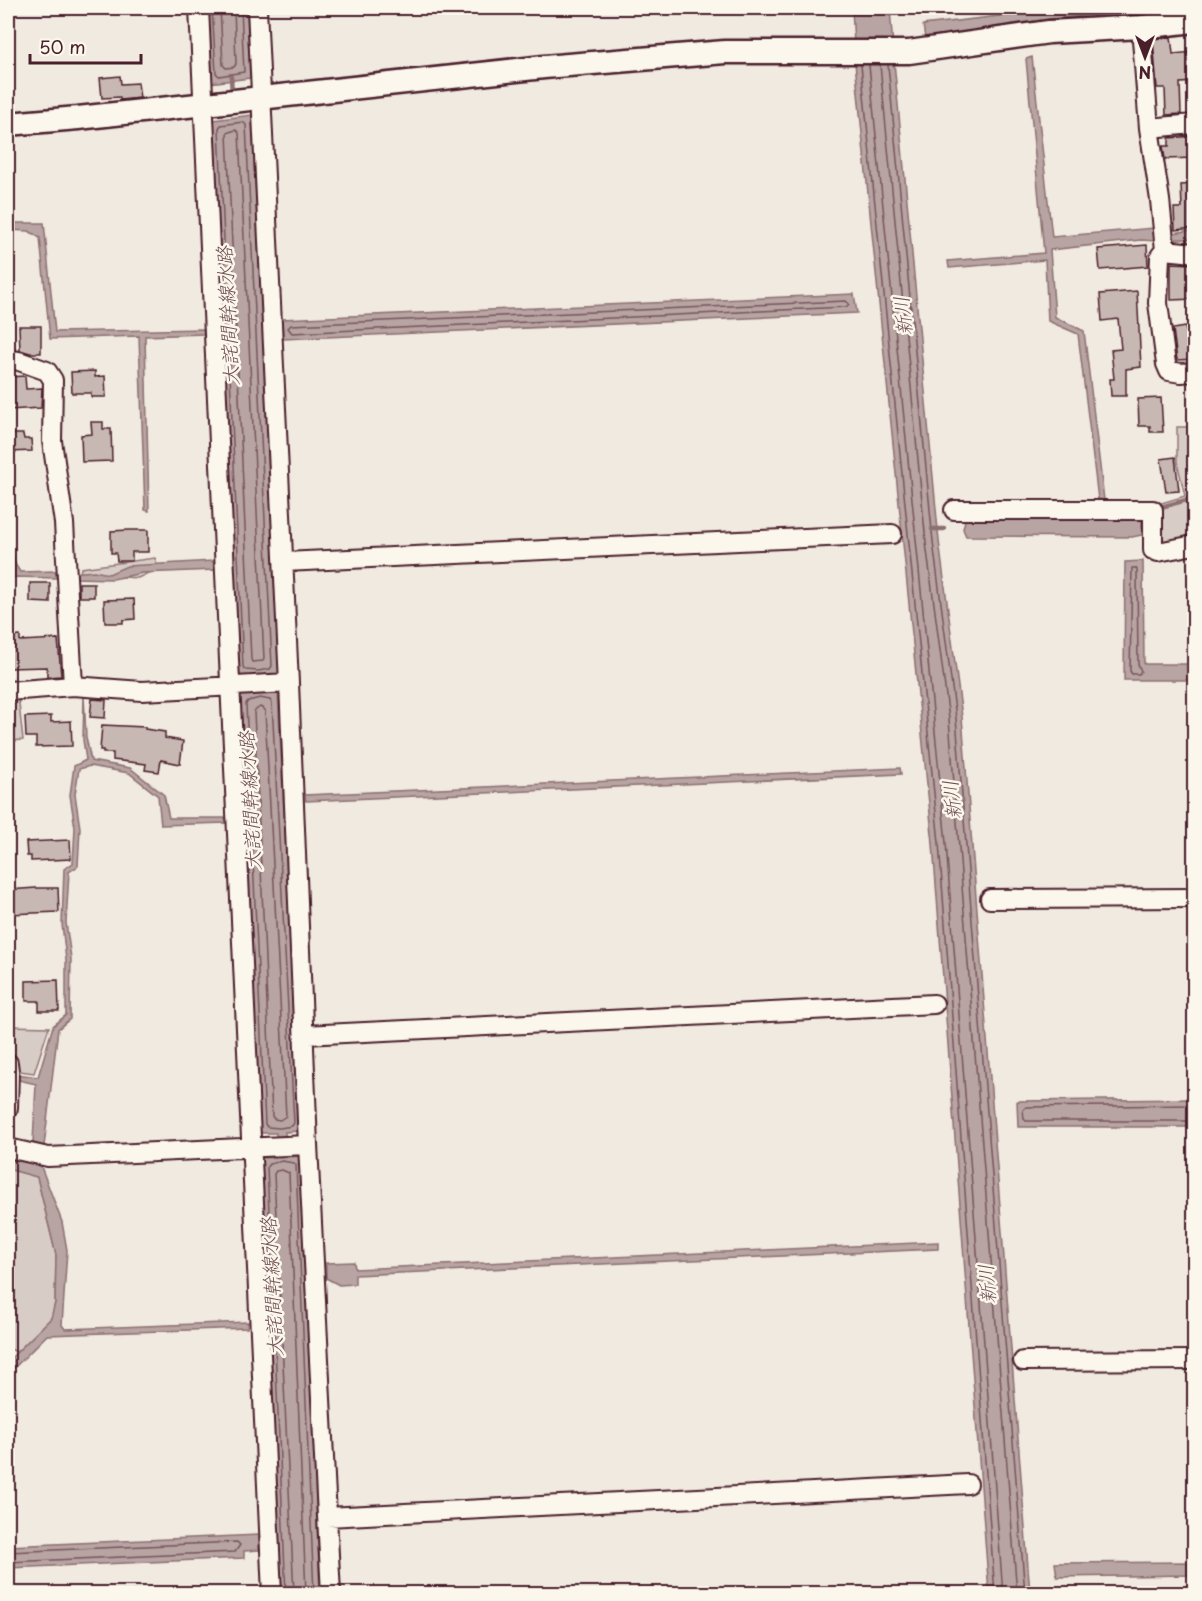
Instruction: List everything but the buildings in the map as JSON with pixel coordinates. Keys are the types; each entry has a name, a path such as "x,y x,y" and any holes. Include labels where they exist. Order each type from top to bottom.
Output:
{"street":[{"path":"199,8 232,100 284,562 331,1593"},
{"path":"257,8 232,100 230,687 261,1147 272,1593"},
{"path":"8,124 544,67 725,51 909,52 1049,33 1194,21"},
{"path":"1140,27 1149,128 1165,250 1160,256 1158,303 1166,364 1168,371 1194,372"},
{"path":"1149,128 1194,124"},
{"path":"1165,250 1194,254"},
{"path":"8,358 47,371 53,380 52,441 64,523 73,686"},
{"path":"954,510 1153,510 1153,550 1158,552 1194,545"},
{"path":"284,562 892,534"},
{"path":"8,691 73,686 142,691 289,683"},
{"path":"990,899 1194,898"},
{"path":"304,1035 934,1004"},
{"path":"8,1073 8,1108"},
{"path":"8,1148 48,1157 309,1145"},
{"path":"1023,1361 1194,1360"},
{"path":"327,1516 968,1484"}],"shaded area":[{"path":"1177,427 1194,427 1194,541 1159,546 1158,504 1185,496 1177,462"},
{"path":"155,558 158,568 138,578 80,574 81,568"},
{"path":"8,695 18,695 23,740 8,741"},
{"path":"8,1026 49,1027 34,1073 13,1070"},
{"path":"8,1169 37,1177 56,1255 55,1303 52,1318 17,1352 10,1349 8,1351"}],"water":[{"path":"207,8 247,8 250,78 210,83"},
{"name":"新川","path":"852,8 890,8 939,541 962,717 1030,1593 989,1593 933,844 855,63"},
{"path":"1068,8 1174,8 1048,19 925,38 923,25"},
{"path":"1032,57 1052,237 1154,228 1156,241 1141,240 1050,250 1055,317 1084,331 1104,500 1098,499 1078,334 1048,321 1045,260 949,268 948,261 1044,253 1026,59"},
{"path":"252,115 279,674 263,676 264,694 278,693 300,1131 285,1132 286,1157 301,1156 320,1593 280,1593 260,1158 277,1157 276,1133 259,1133 240,695 255,694 254,676 238,677 213,120"},
{"path":"8,223 44,223 55,332 204,329 204,334 145,336 149,511 145,510 139,336 50,339 40,238 29,231 8,230"},
{"path":"1194,230 1194,239 1174,239 1173,233"},
{"path":"854,294 857,313 283,339 282,319"},
{"path":"965,520 1142,520 1142,535 1132,537 966,536 963,529"},
{"path":"8,526 15,564 20,572 56,571 56,578 13,577 8,579 11,563"},
{"path":"213,561 214,570 142,573 113,579 74,578 72,573 94,571 109,574 127,566"},
{"path":"1143,561 1144,664 1194,664 1194,680 1124,680 1125,562"},
{"path":"84,696 86,737 91,761 130,768 164,795 169,818 227,818 227,823 161,825 158,796 129,773 90,766 79,769 75,794 80,828 78,866 69,872 66,923 71,958 70,1019 58,1029 40,1164 62,1222 67,1250 62,1325 65,1329 248,1322 247,1328 47,1335 8,1374 8,1361 51,1318 55,1303 56,1255 37,1177 8,1169 8,1156 38,1148 33,1142 36,1084 8,1080 16,1074 38,1077 53,1026 66,1015 66,960 62,924 64,869 73,863 75,828 70,795 74,766 86,760 83,740"},
{"path":"900,768 901,774 306,801 305,795"},
{"path":"1194,1099 1194,1127 1018,1127 1017,1101"},
{"path":"938,1242 938,1249 355,1275 355,1284 339,1285 326,1278 326,1263 354,1262 355,1269"},
{"path":"259,1535 259,1550 244,1551 244,1558 8,1568 8,1546"},
{"path":"1194,1562 1194,1575 1057,1577 1055,1563"}],"waterway":[{"name":"大詫間幹線水路","path":"231,77 232,95"},
{"path":"1161,507 1194,498"},
{"path":"932,529 944,529"}]}
